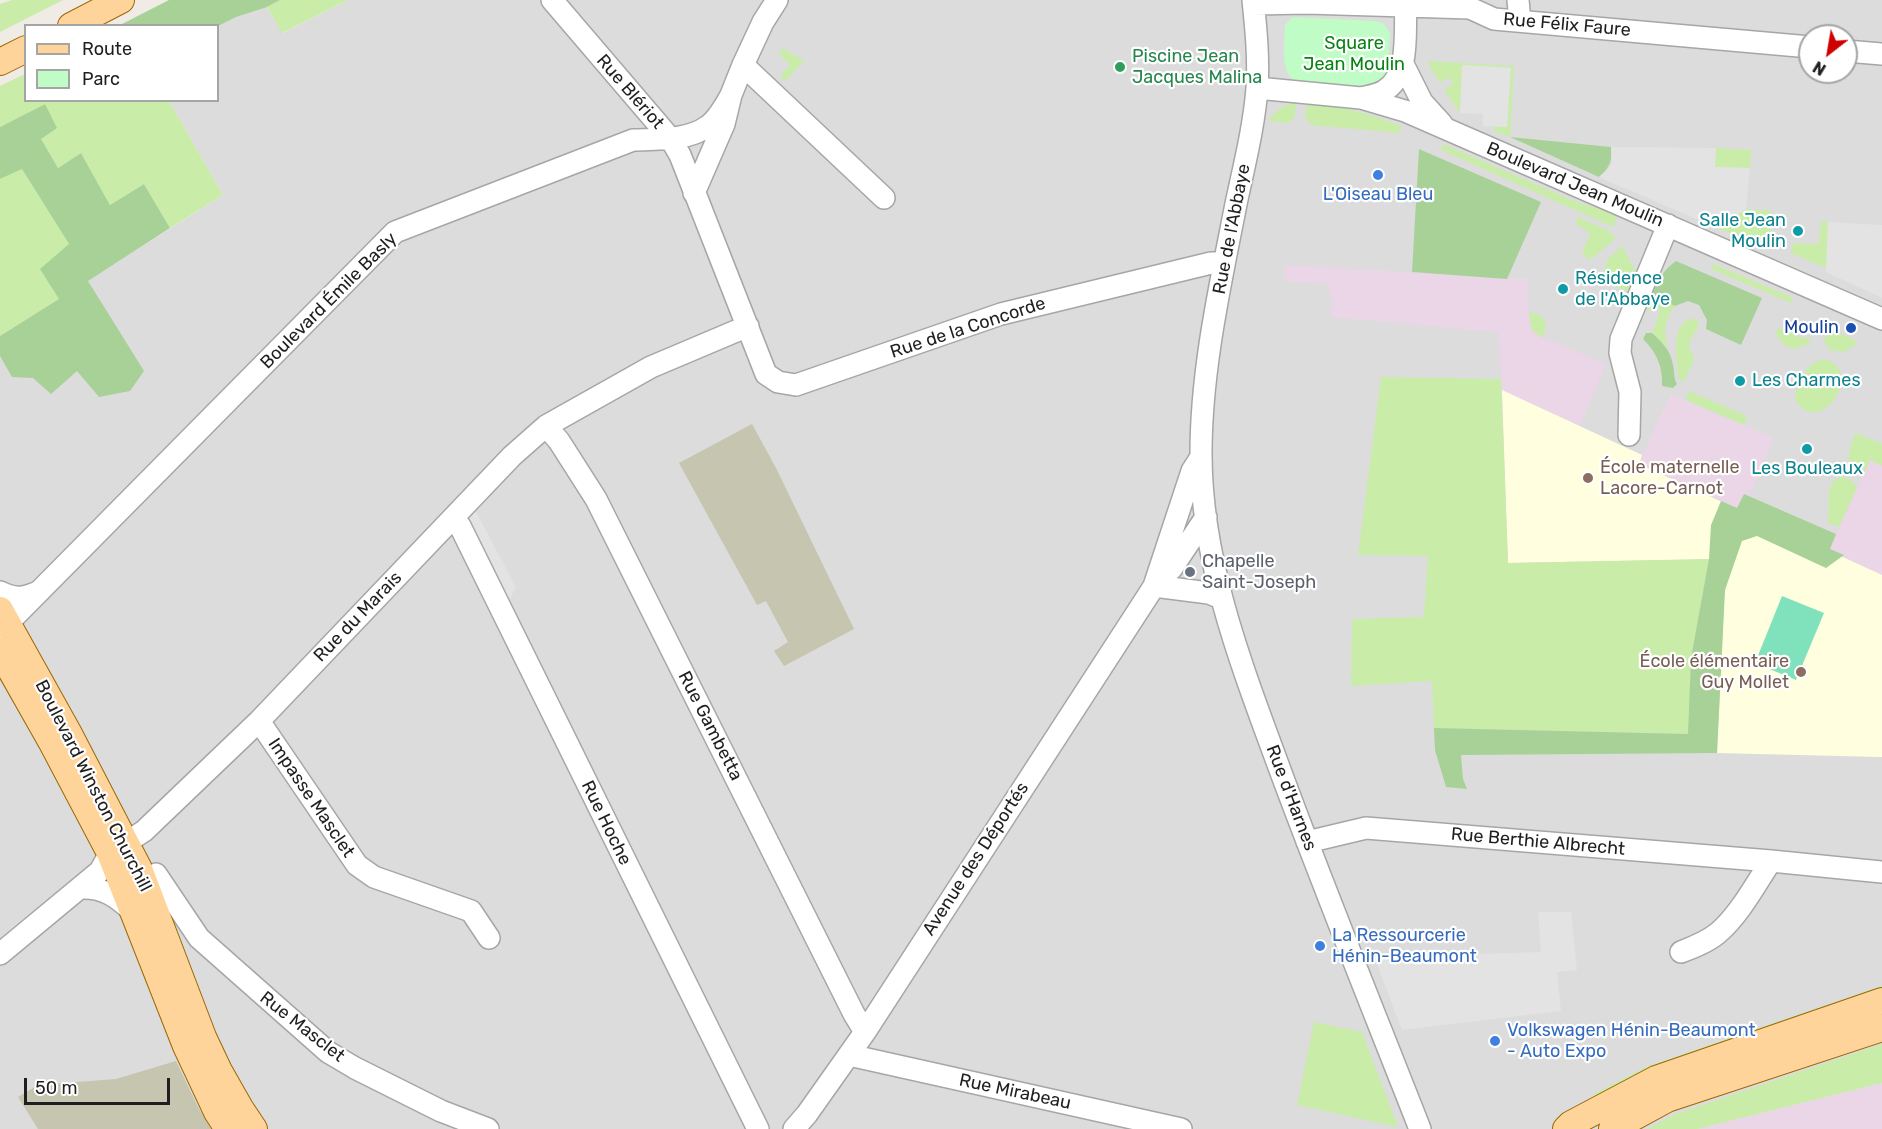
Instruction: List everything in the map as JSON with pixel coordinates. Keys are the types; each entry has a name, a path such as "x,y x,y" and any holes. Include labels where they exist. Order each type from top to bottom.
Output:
{"main road":[{"path":"75,24 121,0"},
{"path":"0,62 24,50"},
{"name":"Boulevard Winston Churchill","path":"2,622 68,732 118,848 132,911 186,1046 217,1112 228,1129"},
{"name":"Boulevard Winston Churchill","path":"0,651 51,741 118,848 142,877 203,1036 219,1071 254,1129"},
{"path":"1566,1129 1571,1124 1656,1079 1882,1001"},
{"path":"1612,1129 1667,1099 1882,1028"}],"street":[{"name":"Rue Blériot","path":"552,0 670,138 680,155 748,326"},
{"path":"694,193 724,124 731,95 743,64 763,22 777,0"},
{"path":"1470,8 1491,0"},
{"path":"1518,0 1520,21"},
{"name":"Rue Félix Faure","path":"1253,2 1470,8 1494,19 1798,46"},
{"name":"Rue de l'Abbaye","path":"1201,457 1202,399 1224,263 1252,125 1257,88 1257,48 1253,2"},
{"path":"1361,98 1385,91 1394,83 1403,64 1406,6"},
{"path":"1858,52 1882,54"},
{"path":"743,64 884,198"},
{"path":"1403,64 1422,102 1446,129"},
{"name":"Boulevard Jean Moulin","path":"1257,88 1361,98 1405,111 1882,319"},
{"name":"Boulevard Émile Basly","path":"2,622 41,591 395,232 633,140 670,138 699,132 710,125 731,95"},
{"path":"1629,435 1630,392 1620,353 1621,339 1668,225"},
{"name":"Rue de la Concorde","path":"748,326 766,374 778,382 796,386 1001,314 1210,263 1224,263"},
{"name":"Rue du Marais","path":"0,954 100,871 118,848 144,831 167,810 259,721 512,456 546,426 651,367 748,326"},
{"name":"Rue Gambetta","path":"546,426 559,441 597,499 843,993 865,1032"},
{"name":"Rue d'Harnes","path":"1201,457 1211,557 1221,598 1259,712 1307,842 1420,1129"},
{"name":"Avenue des Déportés","path":"795,1129 865,1032 1154,586 1192,471 1201,457"},
{"name":"Avenue des Déportés","path":"1154,586 1172,568 1206,517"},
{"name":"Rue Hoche","path":"451,520 459,526 758,1129"},
{"path":"1154,586 1209,593 1221,598"},
{"path":"0,592 7,596 25,598 41,591"},
{"name":"Impasse Masclet","path":"259,721 357,865 374,877 471,911 489,938"},
{"name":"Rue Berthie Albrecht","path":"1307,842 1366,828 1882,872"},
{"path":"1681,952 1718,933 1733,917 1771,861"},
{"name":"Rue Masclet","path":"156,874 198,938 328,1052 441,1111 488,1129"},
{"name":"Boulevard Winston Churchill","path":"81,888 101,889 112,894 132,911"},
{"name":"Rue Mirabeau","path":"849,1055 1182,1129"}],"shaded area":[{"path":"221,0 262,0 283,33 348,0 1882,0 1882,1083 1697,1129 0,1129 0,336 223,195 170,102 219,102 218,24"},
{"path":"1462,65 1511,68 1507,127 1483,126 1483,114 1460,113"},
{"path":"1611,147 1716,148 1715,167 1750,168 1746,209 1717,228 1599,177 1612,163"},
{"path":"1828,222 1882,225 1882,298 1826,272"},
{"path":"1285,265 1528,279 1529,323 1535,334 1606,364 1580,426 1502,390 1498,332 1331,317 1332,302 1328,284 1284,281"},
{"path":"1502,390 1642,455 1639,464 1882,575 1882,757 1717,753 1726,559 1508,563"},
{"path":"1671,394 1774,438 1743,511 1638,463"},
{"path":"752,424 776,468 854,629 784,666 774,651 788,642 766,601 757,605 679,463"},
{"path":"1870,460 1882,466 1882,575 1829,550"},
{"path":"475,510 516,587 502,614 460,526"},
{"path":"1538,912 1571,912 1577,970 1557,972 1561,1011 1402,1030 1374,957 1541,952"},
{"path":"176,1061 211,1129 38,1129 18,1097 38,1085 116,1079"},
{"path":"1882,1083 1882,1129 1697,1129"}],"green space":[{"path":"12,0 63,0 0,32 0,4"},
{"path":"169,0 280,0 219,26 122,24"},
{"path":"280,0 348,0 282,33 267,7"},
{"name":"Square Jean Moulin","path":"1293,17 1374,21 1384,24 1390,33 1388,74 1385,81 1368,89 1295,81 1287,70 1284,56 1285,25"},
{"path":"783,48 804,61 785,81 780,76 790,65 779,54"},
{"path":"1428,61 1514,66 1510,137 1494,131 1494,126 1507,127 1510,68 1462,65 1460,113 1444,90 1453,83 1449,77 1440,83"},
{"path":"24,74 24,102 170,102 223,195 170,228 144,184 110,205 81,153 58,168 40,139 45,104 0,127 0,86"},
{"path":"1296,103 1295,116 1289,123 1269,121 1280,108"},
{"path":"1307,103 1343,108 1377,117 1401,126 1400,133 1311,125 1305,117"},
{"path":"45,104 57,128 41,139 58,168 81,153 110,205 144,184 170,228 88,281 144,371 130,391 99,397 77,371 51,394 33,378 12,377 0,356 0,336 59,299 40,269 69,244 22,169 0,179 0,127"},
{"path":"1510,137 1611,147 1611,160 1599,177"},
{"path":"1443,144 1574,201 1599,209 1620,211 1613,227 1441,150"},
{"path":"1716,148 1751,150 1750,168 1715,167"},
{"path":"1419,149 1541,202 1507,279 1412,272"},
{"path":"22,168 69,244 59,299 0,336 0,179"},
{"path":"1746,209 1772,211 1770,243 1755,242 1717,228"},
{"path":"1578,217 1609,231 1616,238 1588,260 1582,252 1590,236 1589,232 1576,224"},
{"path":"1821,221 1828,222 1826,268 1791,253 1793,243 1819,244"},
{"path":"1622,246 1638,276 1630,292 1600,281 1608,259"},
{"path":"1676,261 1762,298 1741,345 1706,329 1707,320 1699,305 1688,301 1675,306 1652,296 1667,268"},
{"path":"1714,264 1793,298 1791,303 1711,269"},
{"path":"1652,296 1675,306 1666,326 1665,337 1668,349 1652,333 1661,309 1646,310"},
{"path":"1529,312 1545,320 1543,338 1532,330"},
{"path":"1691,318 1699,325 1690,341 1689,348 1694,357 1693,363 1683,382 1678,378 1677,336 1684,322"},
{"path":"1778,328 1799,337 1808,338 1811,342 1790,348 1782,343 1775,332"},
{"path":"1646,333 1656,336 1670,355 1677,384 1673,388 1662,386 1658,361 1643,339"},
{"path":"1829,334 1841,334 1855,340 1856,344 1844,352 1830,350 1823,340"},
{"path":"1824,359 1836,366 1841,376 1840,387 1835,399 1826,408 1816,412 1805,410 1795,400 1797,387 1807,369"},
{"path":"1381,377 1501,379 1508,563 1709,559 1691,658 1689,734 1434,728 1432,681 1351,686 1352,619 1424,617 1428,556 1358,555"},
{"path":"1689,391 1747,416 1744,425 1686,400"},
{"path":"1856,433 1882,444 1882,466 1870,460 1863,475 1855,471 1849,462"},
{"path":"1841,476 1851,480 1857,488 1839,527 1827,522 1829,490 1835,480"},
{"path":"1744,494 1836,534 1830,549 1844,555 1826,568 1757,536 1742,541 1725,590 1717,753 1461,755 1463,779 1467,789 1446,787 1435,750 1434,728 1688,734 1691,658 1709,559 1711,525 1721,501 1737,508"},
{"path":"1782,596 1824,613 1796,680 1755,663"},
{"path":"1882,986 1882,992 1595,1100 1594,1094 1646,1067"},
{"path":"1314,1022 1362,1032 1398,1127 1297,1105"},
{"path":"1882,1044 1882,1083 1697,1129 1647,1129 1676,1114"}],"place":[{"name":"Piscine Jean Jacques Malina","path":"1120,67"},
{"name":"L'Oiseau Bleu","path":"1378,175"},
{"name":"Salle Jean Moulin","path":"1798,231"},
{"name":"Résidence de l'Abbaye","path":"1563,289"},
{"name":"Moulin","path":"1851,328"},
{"name":"Les Charmes","path":"1740,381"},
{"name":"Les Bouleaux","path":"1807,449"},
{"name":"École maternelle Lacore-Carnot","path":"1588,478"},
{"name":"Chapelle Saint-Joseph","path":"1190,572"},
{"name":"École élémentaire Guy Mollet","path":"1801,672"},
{"name":"La Ressourcerie Hénin-Beaumont","path":"1320,946"},
{"name":"Volkswagen Hénin-Beaumont - Auto Expo","path":"1495,1041"}]}
